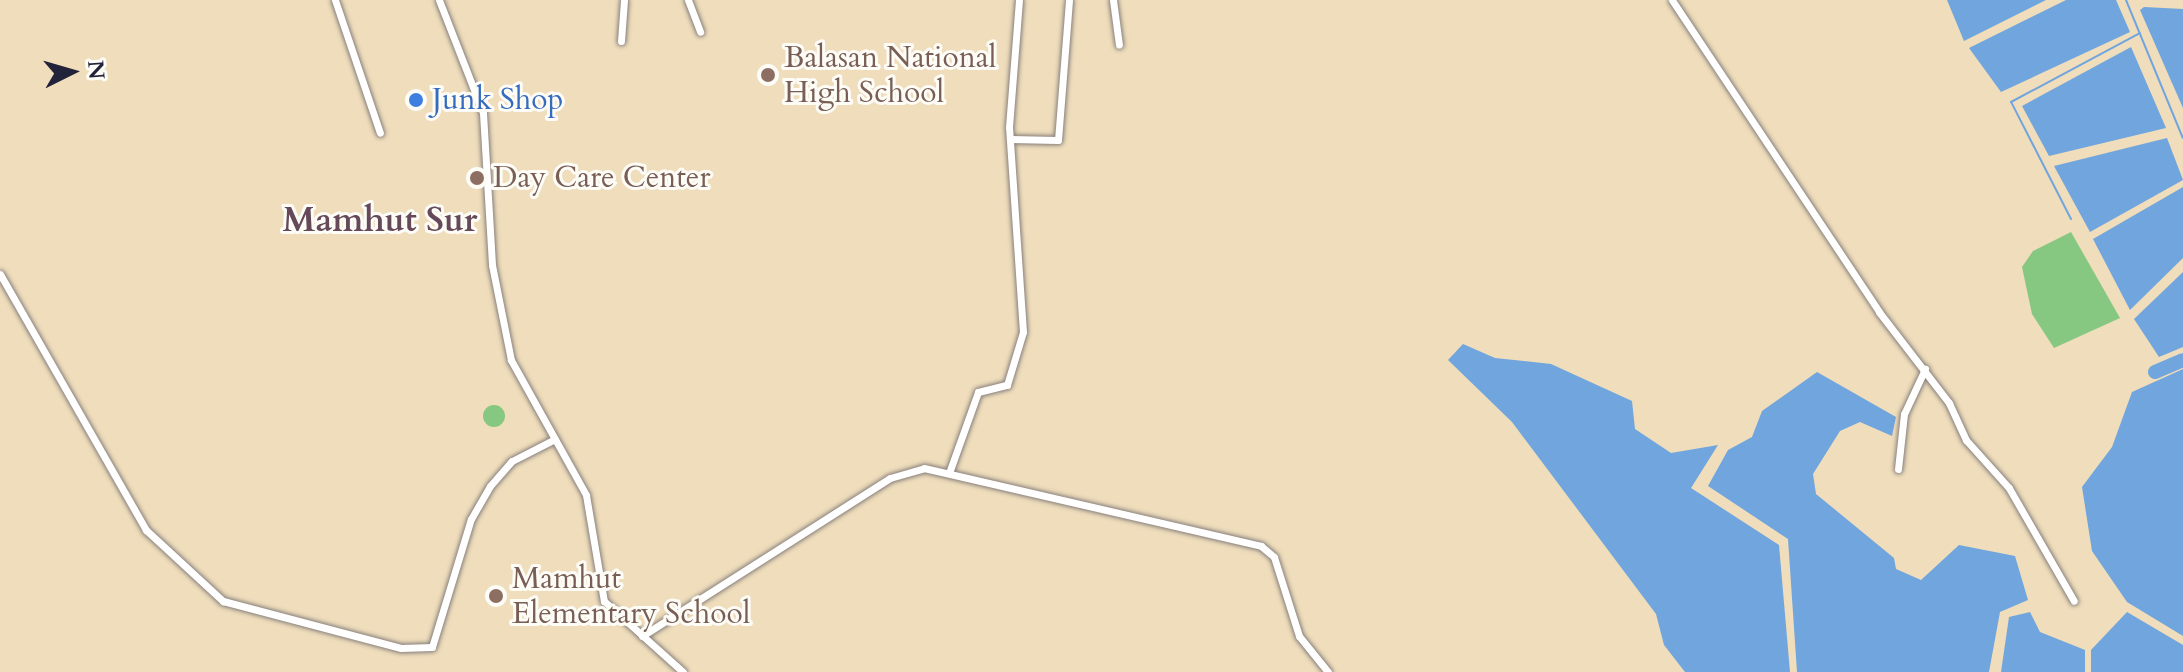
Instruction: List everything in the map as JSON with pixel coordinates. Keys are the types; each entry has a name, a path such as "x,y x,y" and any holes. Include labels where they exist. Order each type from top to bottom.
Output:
{"street":[{"path":"335,0 380,133"},
{"path":"439,0 483,113 492,265 511,360 586,495 597,589 642,636 683,672"},
{"path":"621,41 624,0"},
{"path":"688,0 700,32"},
{"path":"949,473 978,392 1007,385 1023,332 1010,139 1019,0"},
{"path":"1010,139 1058,140 1069,0"},
{"path":"1113,0 1112,33 1119,45"},
{"path":"1672,0 1879,312 1925,369 1966,440 2009,488 2074,601"},
{"path":"0,274 146,530 223,601 401,648 432,647 471,519 490,486 512,461 555,439"},
{"path":"1898,469 1904,414 1925,369"},
{"path":"642,636 890,478 909,469 949,473 1261,546 1274,557 1303,644 1328,672"}],"green space":[{"path":"2071,232 2120,318 2054,348 2032,314 2022,267 2033,251"},
{"path":"490,405 498,405 505,416 498,427 490,427 483,420 483,412"}],"water":[{"path":"1947,0 2046,0 1964,41"},
{"path":"2066,0 2116,0 2130,32 2001,92 1969,48"},
{"path":"2144,7 2183,9 2183,108 2140,10"},
{"path":"2131,47 2166,128 2049,156 2022,106"},
{"path":"2167,138 2183,180 2090,232 2054,166"},
{"path":"2183,187 2183,258 2130,310 2093,239"},
{"path":"2183,272 2183,347 2159,357 2134,319"},
{"path":"1463,344 1495,358 1551,364 1632,401 1635,429 1671,453 1718,445 1691,488 1779,545 1790,672 1685,672 1664,645 1656,614 1512,422 1448,360"},
{"path":"2183,369 2183,636 2127,602 2092,551 2082,487 2112,447 2132,392"},
{"path":"1817,372 1896,417 1892,436 1860,422 1840,431 1813,474 1816,494 1894,558 1896,569 1921,580 1959,545 2015,556 2028,600 2000,612 1989,672 1797,672 1788,539 1708,486 1728,450 1752,437 1762,411"},
{"path":"2030,612 2040,632 2085,650 2085,672 2001,672 2009,617"},
{"path":"2127,612 2183,645 2183,672 2091,672 2091,650"}],"waterway":[{"path":"2126,0 2183,138"},
{"path":"2071,219 2011,102 2140,33"},
{"path":"2155,372 2183,360"}],"place":[{"name":"Balasan National High School","path":"768,75"},
{"name":"Junk Shop","path":"416,100"},
{"name":"Day Care Center","path":"477,178"},
{"name":"Mamhut Elementary School","path":"496,596"}],"district":[{"name":"Mamhut Sur","path":"380,221"}]}
